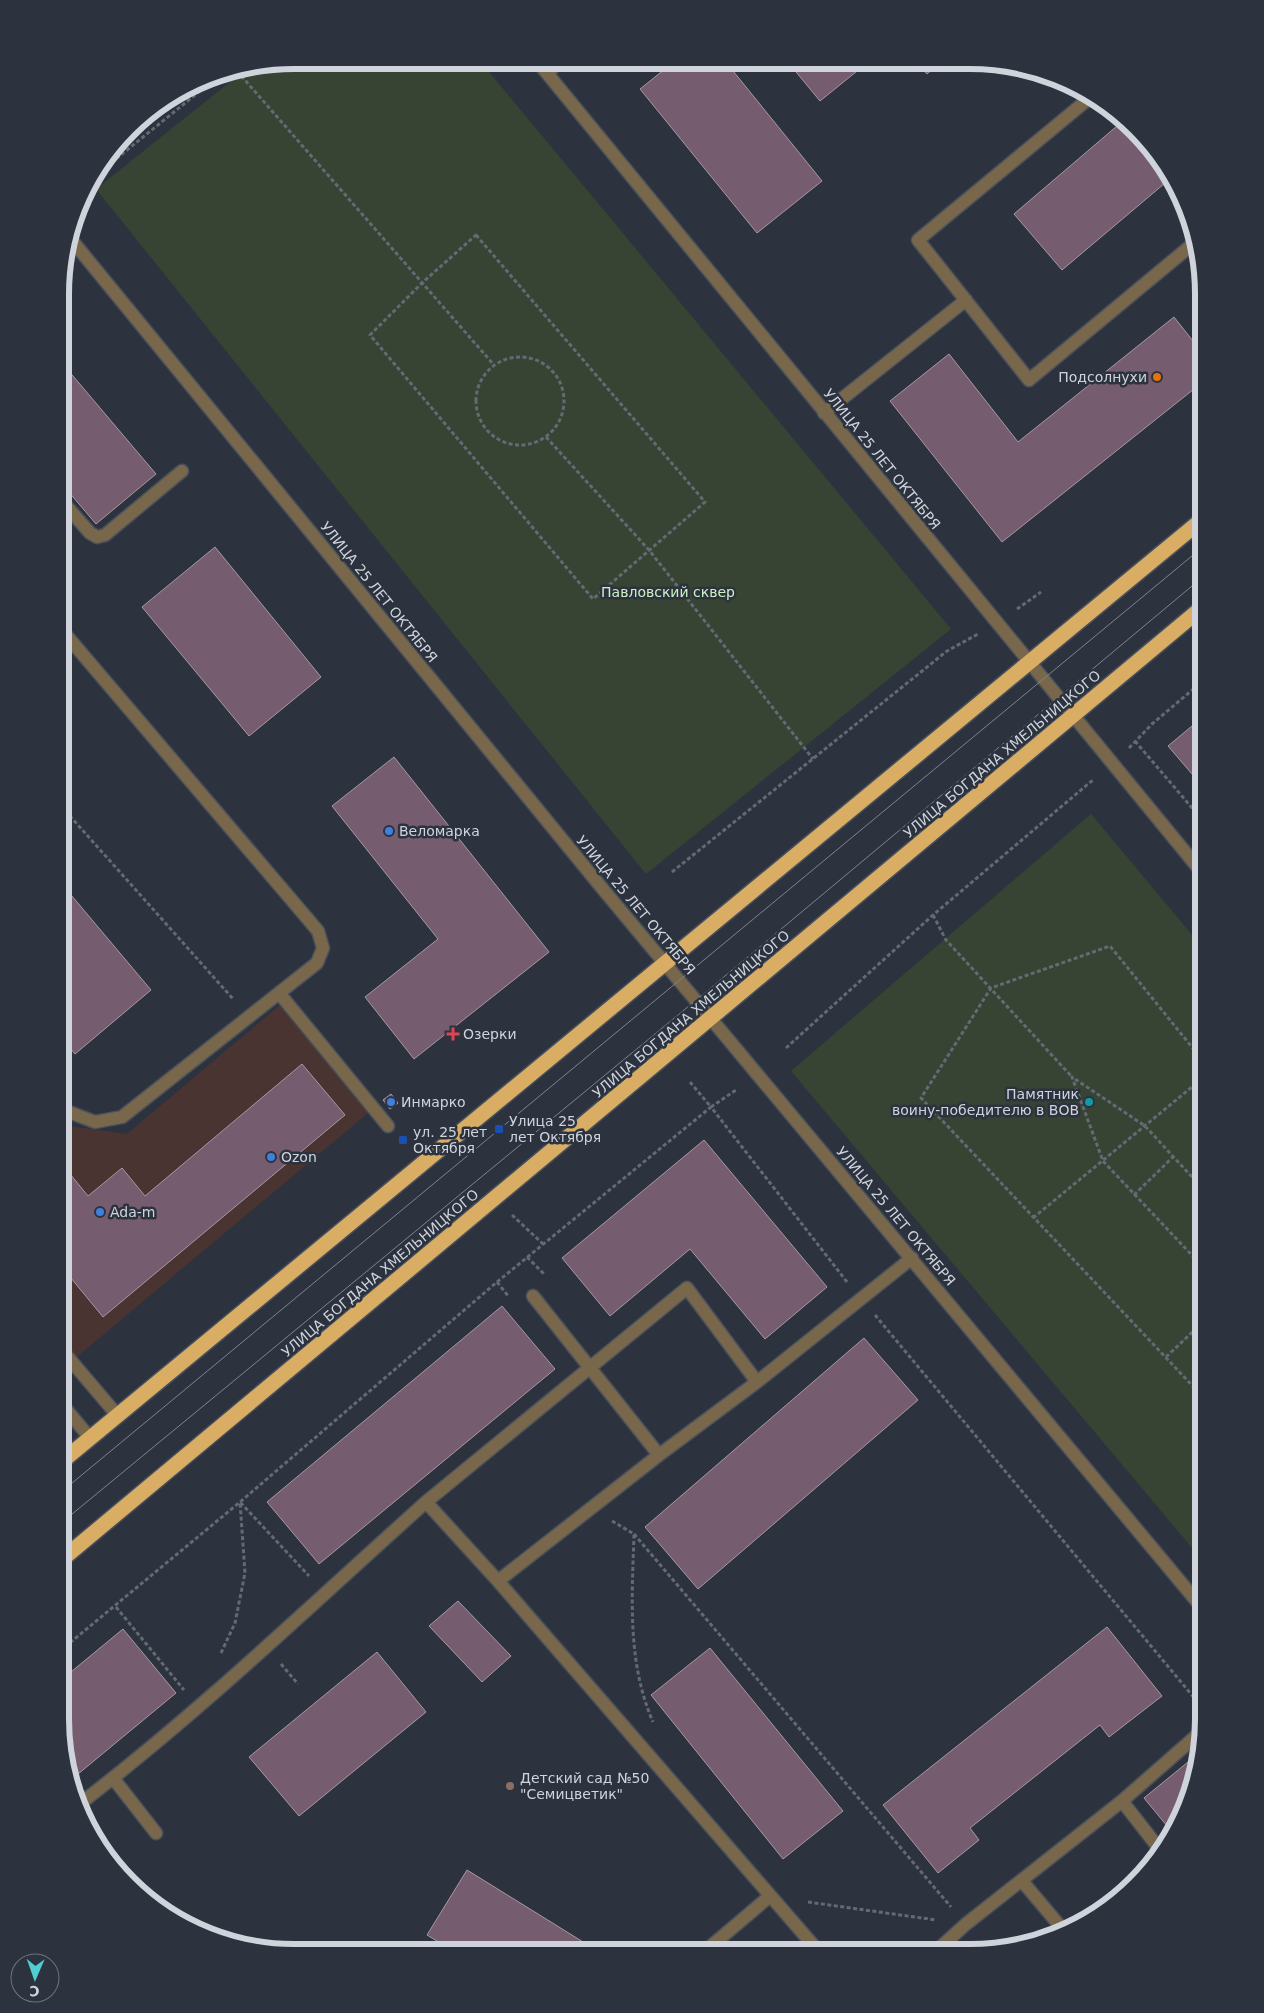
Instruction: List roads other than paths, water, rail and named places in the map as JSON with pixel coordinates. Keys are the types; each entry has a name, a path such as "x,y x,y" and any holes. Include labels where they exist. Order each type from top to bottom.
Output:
{"highway":[{"path":"69,1456 1195,526"},
{"name":"УЛИЦА БОГДАНА ХМЕЛЬНИЦКОГО","path":"69,1554 711,1020 1195,613"}],"street":[{"name":"УЛИЦА 25 ЛЕТ ОКТЯБРЯ","path":"544,69 997,623 1074,714 1112,764 1195,864"},
{"path":"547,73 551,69"},
{"path":"1086,101 918,240 1029,380 1190,246"},
{"name":"УЛИЦА 25 ЛЕТ ОКТЯБРЯ","path":"74,243 711,1020 912,1258 1195,1599"},
{"path":"824,412 966,300"},
{"path":"69,509 90,533 97,537 105,535 182,471"},
{"path":"69,637 318,931 322,948 317,963 122,1117 95,1122 69,1112"},
{"path":"279,993 388,1126"},
{"path":"498,1581 658,1455 757,1382 912,1258"},
{"path":"84,1800 197,1706 426,1502 687,1288 757,1382"},
{"path":"533,1296 591,1367 658,1455"},
{"path":"69,1359 118,1416"},
{"path":"69,1413 91,1439"},
{"path":"426,1502 498,1581 812,1944"},
{"path":"944,1944 966,1924 1122,1801 1194,1738"},
{"path":"113,1778 156,1833"},
{"path":"1122,1801 1156,1845"},
{"path":"1022,1881 1060,1925"},
{"path":"713,1944 770,1896"}],"tram line":[{"path":"69,1486 1195,553"},
{"path":"69,1517 695,1001 1195,584"}],"place":[{"name":"Подсолнухи","path":"1157,377"},
{"name":"Веломарка","path":"389,831"},
{"name":"Озерки","path":"453,1034"},
{"name":"Инмарко","path":"391,1102"},
{"name":"Памятник воину-победителю в ВОВ","path":"1089,1102"},
{"name":"Улица 25 лет Октября","path":"499,1129"},
{"name":"ул. 25 лет Октября","path":"403,1140"},
{"name":"Ozon","path":"271,1157"},
{"name":"Ada-m","path":"100,1212"},
{"name":"Детский сад №50 \"Семицветик\"","path":"510,1786"}],"park label":[{"name":"Павловский сквер","path":"668,592"}]}
